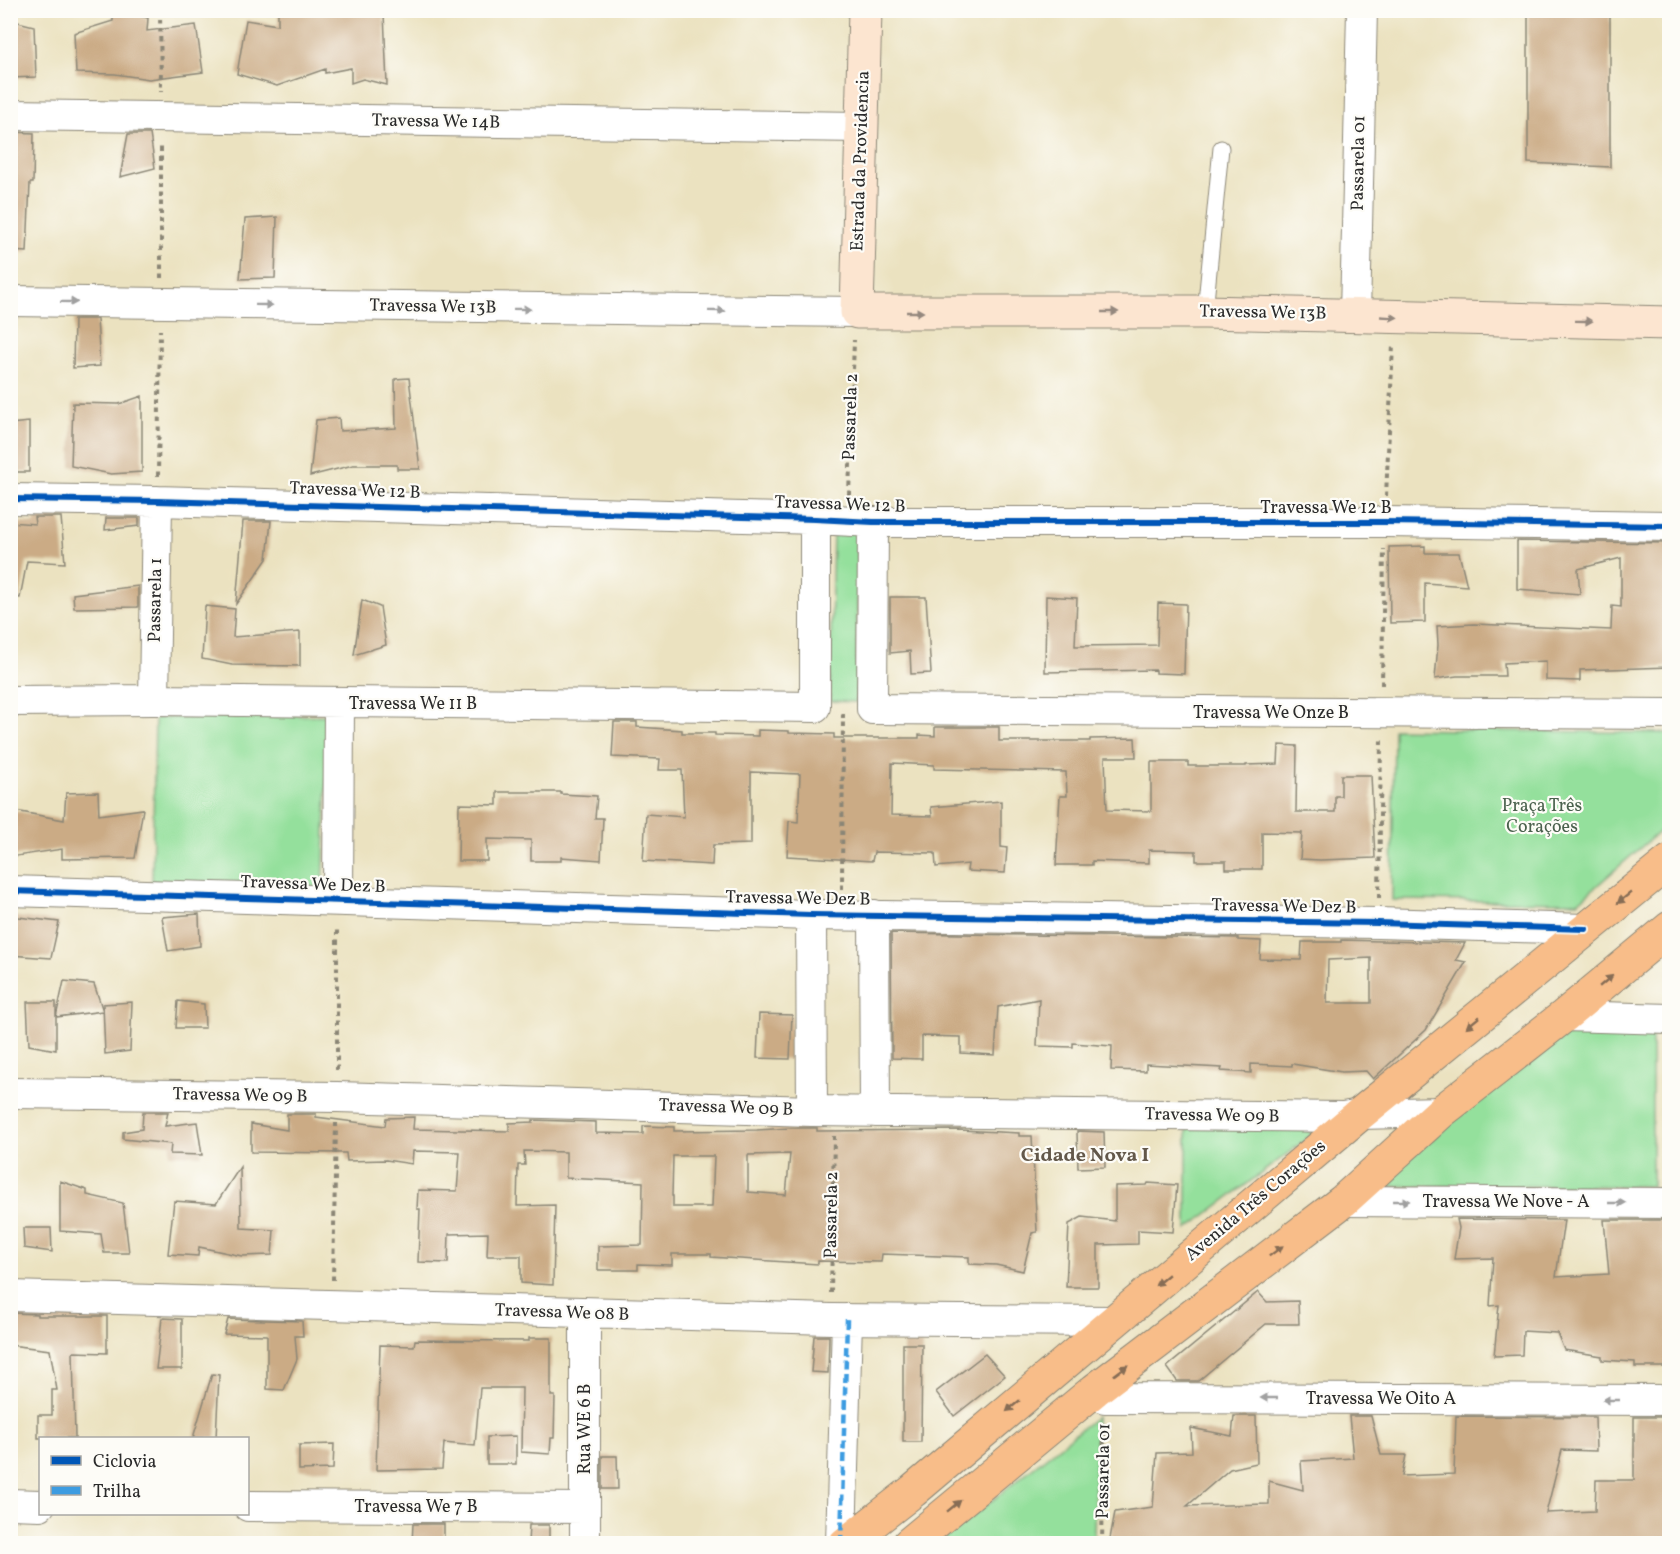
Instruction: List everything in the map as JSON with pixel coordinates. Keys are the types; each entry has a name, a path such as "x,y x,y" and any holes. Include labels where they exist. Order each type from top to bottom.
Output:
{"main road":[{"name":"Estrada da Providencia","path":"856,312 865,10"},
{"name":"Travessa We 13B","path":"856,312 1205,312 1670,323"},
{"name":"Avenida Três Corações","path":"843,1544 913,1491 1360,1114 1670,861"},
{"path":"909,1544 1342,1201 1441,1112 1564,1016 1670,928"}],"street":[{"name":"Passarela 01","path":"1355,315 1362,10"},
{"name":"Travessa We 14B","path":"10,115 862,127"},
{"name":"Travessa We 13B","path":"10,301 856,312"},
{"name":"Travessa We 12 B","path":"10,500 157,501 860,522 1384,522 1670,526"},
{"name":"Passarela 1","path":"154,700 157,501"},
{"path":"815,519 843,709"},
{"path":"843,709 860,522"},
{"name":"Travessa We 11 B","path":"10,701 154,700 843,709"},
{"path":"338,900 339,704"},
{"name":"Travessa We Onze B","path":"843,709 1670,714"},
{"name":"Travessa We Dez B","path":"10,891 811,915 1378,923 1586,929"},
{"path":"811,915 823,1111"},
{"path":"874,915 874,1112"},
{"path":"1564,1016 1670,1019"},
{"name":"Travessa We 09 B","path":"10,1093 337,1097 874,1112 1343,1117 1360,1114 1441,1112"},
{"name":"Travessa We Nove - A","path":"1342,1201 1670,1203"},
{"name":"Travessa We 08 B","path":"10,1296 585,1314 1113,1321"},
{"name":"Rua WE 6 B","path":"585,1314 585,1544"},
{"path":"839,1319 843,1544"},
{"name":"Travessa We Oito A","path":"1100,1394 1670,1400"},
{"path":"10,1504 39,1504"},
{"name":"Travessa We 7 B","path":"249,1506 585,1509"}],"lane":[{"path":"1205,312 1221,148"}],"path":[{"path":"160,10 161,118"},
{"path":"1378,923 1384,522 1395,317"},
{"path":"842,915 843,709"}],"green space":[{"path":"833,529 858,529 856,702 830,701"},
{"path":"329,715 323,890 152,886 155,718"},
{"name":"Praça Três Corações","path":"1394,729 1669,733 1669,823 1578,902 1392,900"},
{"path":"1557,1029 1652,1029 1652,1186 1378,1186"},
{"path":"1304,1125 1312,1135 1187,1229 1187,1126"},
{"path":"1096,1417 1094,1543 939,1543"}],"building":[{"path":"113,10 148,18 147,31 196,25 203,72 149,79 115,74 76,73 74,33 113,21"},
{"path":"278,10 365,10 384,13 387,85 363,79 351,83 351,68 325,73 325,69 277,86 237,74 246,20 278,25"},
{"path":"1528,10 1610,10 1610,167 1528,163"},
{"path":"10,20 34,26 36,77 10,78"},
{"path":"10,132 34,133 33,183 30,183 27,252 10,251"},
{"path":"128,134 150,134 155,168 120,177"},
{"path":"277,217 275,278 240,279 245,219"},
{"path":"74,319 97,319 100,366 73,368"},
{"path":"409,378 420,469 397,469 397,465 353,465 310,476 316,420 339,418 340,431 396,428 395,379"},
{"path":"142,396 142,472 111,474 71,466 73,403 119,404"},
{"path":"29,422 29,472 10,472 10,424"},
{"path":"34,517 61,517 65,563 27,561 20,598 10,597 10,522 35,524"},
{"path":"106,518 139,518 139,526 105,530"},
{"path":"243,521 271,521 267,559 236,604"},
{"path":"1517,541 1670,543 1670,667 1580,670 1580,681 1546,680 1546,661 1504,663 1505,676 1457,676 1435,679 1437,626 1474,624 1611,630 1612,606 1621,607 1621,558 1578,569 1580,594 1517,589"},
{"path":"1425,546 1425,553 1459,553 1467,586 1425,583 1425,622 1390,623 1389,547"},
{"path":"138,586 138,607 74,608 73,594"},
{"path":"1046,596 1077,598 1075,646 1157,645 1158,603 1186,604 1184,674 1156,673 1156,670 1045,672"},
{"path":"890,597 926,597 931,673 911,674 910,651 890,653"},
{"path":"362,600 380,607 386,645 354,655"},
{"path":"205,606 235,609 233,637 300,632 300,666 232,665 202,659"},
{"path":"614,722 637,722 637,727 682,730 682,733 715,733 715,735 758,736 758,730 834,734 834,738 919,738 919,735 935,736 935,727 999,727 999,741 1090,741 1090,739 1135,738 1136,757 1105,757 1107,810 1151,811 1151,762 1188,762 1188,766 1278,764 1279,745 1297,746 1296,812 1335,812 1335,796 1341,796 1341,775 1371,775 1375,858 1300,859 1302,833 1262,832 1262,869 1226,869 1226,861 1196,861 1196,851 1149,850 1149,863 1092,861 1092,865 1056,865 1060,796 1067,796 1066,772 934,769 934,765 892,763 891,815 932,816 931,807 1001,801 1001,847 1007,848 1005,873 967,871 968,864 936,867 935,853 874,852 872,861 787,856 789,821 798,822 800,774 751,772 751,844 713,845 712,865 643,861 646,814 684,817 682,770 659,770 660,759 612,757"},
{"path":"98,792 99,815 143,809 135,858 62,859 62,849 10,857 10,810 64,820 66,793"},
{"path":"497,792 561,792 561,794 597,796 595,818 603,818 601,860 561,857 561,861 531,861 531,840 487,839 487,861 458,861 459,804 497,805"},
{"path":"199,914 200,946 168,951 162,917"},
{"path":"10,916 59,922 51,958 10,955"},
{"path":"891,933 1238,938 1238,940 1261,941 1260,959 1301,960 1302,942 1341,942 1341,940 1465,943 1456,960 1466,962 1426,1030 1373,1079 1366,1071 1342,1072 1292,1064 1292,1066 1251,1064 1251,1073 1221,1071 1222,1068 1146,1064 1146,1071 1111,1070 1112,1046 1073,1043 1073,1047 1037,1046 1039,999 998,1007 995,1055 961,1053 961,1037 922,1036 922,1059 892,1058","holes":["1371,958 1371,1003 1327,1003 1328,960"]},
{"path":"64,981 94,984 103,1011 56,1017"},
{"path":"178,1001 204,1004 205,1028 176,1028"},
{"path":"27,1002 56,1002 56,1050 29,1045"},
{"path":"132,1002 130,1051 105,1054 103,1004"},
{"path":"759,1014 792,1015 790,1059 757,1058"},
{"path":"143,1112 168,1112 165,1126 197,1122 202,1155 170,1154 171,1144 123,1139 123,1132 142,1129"},
{"path":"287,1114 316,1114 316,1117 385,1126 386,1118 414,1117 413,1129 509,1131 509,1123 533,1122 533,1120 596,1122 596,1133 643,1134 643,1126 674,1127 674,1131 817,1128 817,1131 960,1130 1019,1133 1019,1136 1032,1136 1037,1232 1032,1233 1023,1271 996,1265 969,1264 969,1257 882,1254 881,1262 818,1261 818,1264 711,1257 711,1254 672,1254 672,1265 638,1264 638,1270 598,1270 598,1246 642,1245 643,1182 566,1178 566,1152 524,1151 525,1165 518,1165 517,1206 555,1205 553,1285 521,1283 521,1256 487,1256 488,1233 449,1234 448,1263 418,1262 420,1209 417,1209 418,1190 457,1191 460,1152 413,1151 412,1164 386,1160 347,1161 346,1153 251,1152 251,1124 287,1130","holes":["790,1154 786,1195 748,1192 748,1155","673,1156 714,1156 712,1207 673,1207"]},
{"path":"1077,1131 1104,1132 1105,1167 1078,1168"},
{"path":"240,1167 241,1228 274,1230 272,1255 242,1256 199,1247 198,1256 168,1254 174,1201 216,1204"},
{"path":"60,1181 87,1190 87,1195 123,1203 129,1253 104,1253 101,1234 60,1231"},
{"path":"1148,1183 1177,1185 1173,1232 1138,1230 1138,1244 1098,1245 1098,1287 1066,1287 1069,1224 1082,1217 1115,1221 1115,1186 1147,1185"},
{"path":"1457,1219 1564,1220 1556,1277 1609,1274 1604,1220 1669,1220 1670,1367 1635,1367 1635,1362 1602,1360 1602,1356 1564,1350 1557,1333 1523,1331 1522,1355 1494,1356 1499,1305 1490,1306 1493,1258 1454,1259 1459,1228"},
{"path":"23,1228 51,1228 52,1252 24,1248"},
{"path":"1258,1292 1267,1302 1298,1301 1299,1324 1266,1324 1198,1381 1177,1381 1167,1367"},
{"path":"10,1313 37,1314 37,1316 107,1316 107,1353 73,1352 75,1437 38,1438 38,1415 52,1415 52,1390 57,1390 50,1350 10,1345"},
{"path":"162,1318 182,1319 182,1369 156,1369"},
{"path":"228,1319 302,1321 303,1336 295,1336 297,1359 284,1390 267,1389 267,1335 224,1334"},
{"path":"814,1336 829,1336 828,1373 811,1372"},
{"path":"529,1338 551,1338 551,1396 555,1396 554,1438 551,1438 550,1454 521,1452 522,1388 480,1388 475,1446 444,1443 442,1469 376,1470 380,1345 414,1346 415,1340 529,1341"},
{"path":"903,1344 922,1344 921,1442 903,1442"},
{"path":"985,1354 1005,1376 954,1416 936,1392"},
{"path":"212,1374 219,1375 216,1437 193,1437"},
{"path":"1234,1416 1256,1416 1257,1463 1230,1469 1187,1506 1269,1504 1269,1481 1303,1490 1301,1461 1353,1458 1349,1416 1371,1416 1381,1455 1406,1455 1402,1476 1454,1474 1456,1416 1595,1417 1596,1451 1562,1450 1546,1513 1595,1511 1596,1480 1634,1480 1634,1417 1670,1417 1670,1544 1317,1544 1296,1541 1296,1544 1109,1544 1115,1512 1153,1507 1157,1453 1192,1452 1191,1428 1232,1436"},
{"path":"516,1436 516,1464 487,1464 487,1437"},
{"path":"334,1444 333,1469 299,1470 299,1445"},
{"path":"602,1456 617,1456 618,1489 602,1489"},
{"path":"413,1524 444,1524 444,1544 412,1544"},
{"path":"529,1525 549,1525 549,1544 528,1544"}],"marked path":[{"path":"841,1544 847,1319"}],"cycle path":[{"path":"10,499 157,501 873,522 1384,522 1670,526"},
{"path":"10,891 811,915 1378,923 1586,929"}],"district":[{"name":"Cidade Nova I","path":"1085,1156"}]}
